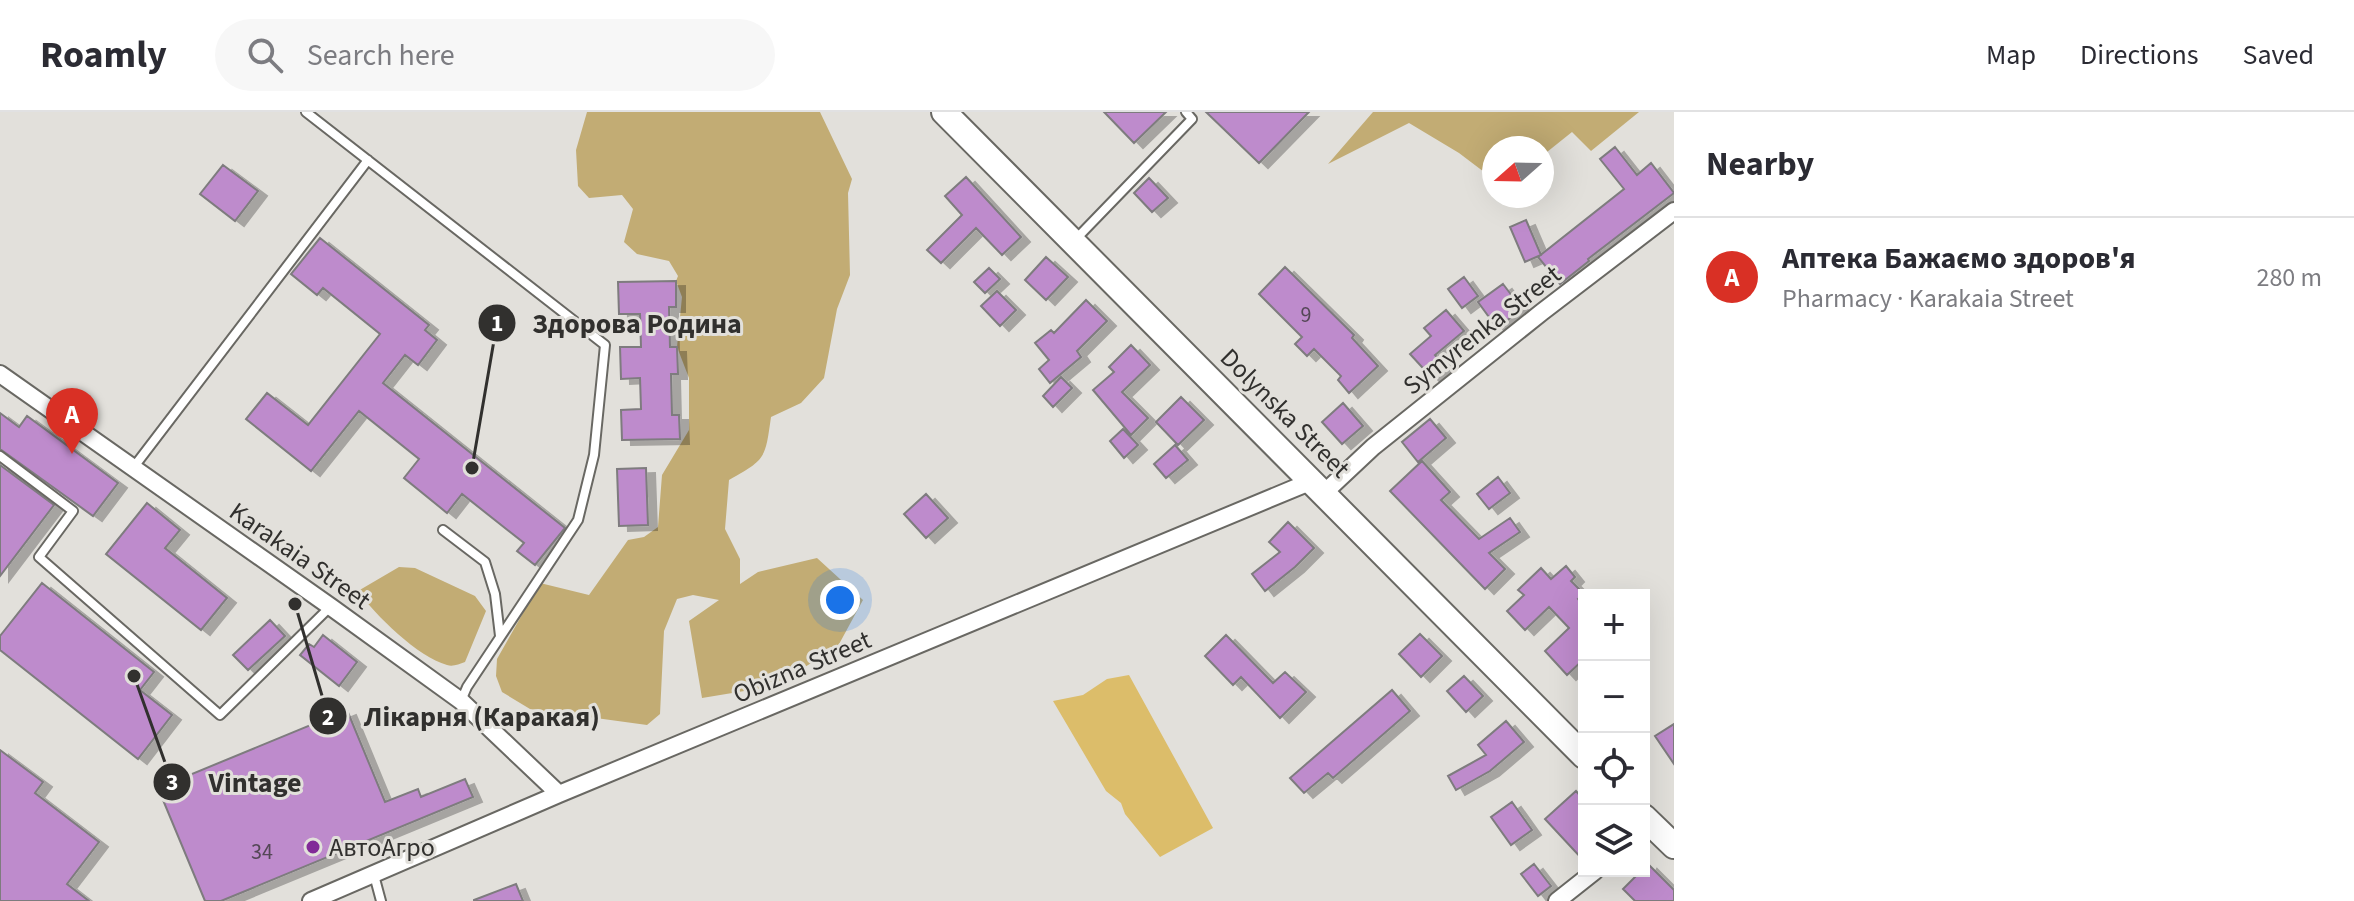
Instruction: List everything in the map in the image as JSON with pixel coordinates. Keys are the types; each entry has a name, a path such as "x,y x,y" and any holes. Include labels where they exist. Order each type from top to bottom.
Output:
{"main road":[{"name":"Dolynska Street","path":"944,112 1578,750"}],"street":[{"name":"Symyrenka Street","path":"1318,487 1674,211"},
{"name":"Karakaia Street","path":"0,374 461,701 559,794"},
{"name":"Obizna Street","path":"311,901 559,794 1318,487"},
{"path":"1557,901 1587,877"}],"lane":[{"path":"306,112 605,345 594,455 578,520 467,687 461,701"},
{"path":"1073,241 1192,119 1186,112"},
{"path":"132,469 368,160"},
{"path":"0,456 73,511 39,557 220,715 331,607"},
{"path":"443,530 485,562 495,594 500,637"},
{"path":"374,874 381,901"}],"shaded area":[{"path":"587,112 820,112 852,179 848,193 850,275 837,309 824,378 801,403 771,417 762,456 729,480 725,529 740,559 740,584 758,572 817,558 863,600 838,646 775,686 702,698 689,621 719,600 693,595 677,599 664,631 660,714 647,725 530,709 502,692 496,676 497,659 540,583 589,595 628,540 644,537 658,527 662,475 689,430 689,378 677,347 682,297 676,281 678,276 669,261 637,254 624,242 633,209 622,195 589,198 578,186 576,150"},
{"path":"1373,112 1639,112 1591,151 1572,132 1554,146 1554,136 1482,136 1482,170 1409,123 1328,164"},
{"path":"399,567 415,568 475,596 486,611 465,662 449,666 423,653 386,623 358,591"},
{"path":"1129,675 1213,828 1160,857 1125,814 1121,803 1106,791 1053,701 1083,695 1107,679"}],"building":[{"path":"1104,112 1166,112 1134,143"},
{"path":"1206,112 1309,112 1259,163"},
{"path":"1615,147 1637,175 1651,163 1674,193 1560,284 1538,257 1624,189 1600,159"},
{"path":"223,165 258,191 235,221 200,194"},
{"path":"966,177 1021,237 1002,255 976,228 941,263 927,250 962,215 945,196"},
{"path":"1149,178 1168,198 1152,212 1134,193"},
{"path":"1526,220 1541,255 1525,262 1510,227"},
{"path":"320,238 429,325 425,330 437,340 418,365 405,355 383,383 565,528 535,565 517,551 524,543 462,494 447,513 404,478 419,459 359,411 311,471 246,419 267,393 308,425 380,334 323,288 317,295 291,274"},
{"path":"1046,257 1068,277 1046,300 1025,280"},
{"path":"1285,267 1354,335 1352,338 1378,366 1349,393 1338,380 1341,376 1314,349 1307,356 1295,344 1302,337 1259,294"},
{"path":"989,268 1000,279 985,293 974,282"},
{"path":"1464,277 1478,296 1462,308 1448,289"},
{"path":"676,281 676,307 669,307 670,347 677,347 678,374 671,374 672,415 679,415 680,439 622,440 621,410 641,409 640,378 621,379 620,347 641,347 640,314 619,314 618,282"},
{"path":"1503,284 1522,309 1497,328 1478,302"},
{"path":"997,291 1016,310 1000,326 981,306"},
{"path":"1086,300 1107,321 1077,351 1081,357 1050,383 1039,369 1049,360 1035,343 1051,330 1054,333"},
{"path":"1446,310 1464,331 1435,355 1446,367 1433,379 1410,354 1431,336 1424,328"},
{"path":"1131,345 1150,365 1122,392 1148,418 1131,435 1093,390 1114,372 1109,367"},
{"path":"1061,377 1072,388 1053,407 1043,396"},
{"path":"1181,397 1204,420 1178,445 1156,422"},
{"path":"1343,403 1363,426 1342,444 1322,422"},
{"path":"0,413 19,427 27,416 118,483 93,516 0,449"},
{"path":"1430,419 1446,438 1418,462 1402,442"},
{"path":"1123,429 1138,445 1124,458 1110,441"},
{"path":"1175,445 1188,460 1166,478 1154,464"},
{"path":"1422,461 1450,492 1441,500 1479,539 1510,518 1520,532 1489,553 1505,569 1485,589 1390,491"},
{"path":"0,465 54,505 0,576"},
{"path":"646,468 648,525 619,526 617,469"},
{"path":"1498,477 1510,493 1489,509 1477,494"},
{"path":"926,494 948,518 926,538 904,514"},
{"path":"147,503 180,530 165,548 227,598 201,630 106,554"},
{"path":"1288,522 1314,548 1265,591 1252,574 1280,552 1269,542"},
{"path":"1566,566 1575,577 1571,581 1579,589 1578,665 1567,675 1545,651 1569,628 1549,607 1525,630 1507,611 1524,595 1518,590 1541,568 1551,579"},
{"path":"42,583 154,672 140,690 172,715 138,759 0,650 0,636"},
{"path":"270,620 285,636 248,670 233,655"},
{"path":"1420,634 1442,656 1421,677 1399,654"},
{"path":"323,635 357,662 339,686 300,655 309,644 314,647"},
{"path":"1226,635 1273,683 1285,672 1306,692 1280,718 1241,677 1233,685 1205,656"},
{"path":"1464,676 1483,696 1466,712 1447,691"},
{"path":"1392,690 1410,711 1333,778 1328,773 1304,793 1290,778"},
{"path":"347,710 385,802 418,789 421,797 465,779 473,797 221,901 205,901 158,788"},
{"path":"1506,721 1524,742 1490,771 1456,790 1448,776 1486,755 1478,745"},
{"path":"1674,724 1674,764 1655,736"},
{"path":"0,750 43,782 35,793 99,842 67,884 89,901 0,901"},
{"path":"1576,791 1578,855 1545,819"},
{"path":"1512,802 1532,830 1511,845 1491,817"},
{"path":"1534,864 1551,886 1538,896 1521,874"},
{"path":"1650,866 1674,890 1674,901 1635,901 1623,889 1635,877 1650,877"},
{"path":"516,884 523,901 474,901 474,900"}],"place":[{"name":"Аптека Бажаємо здоров'я","path":"72,454"},
{"name":"Здорова Родина","path":"472,468"},
{"name":"Лікарня (Каракая)","path":"295,604"},
{"name":"Vintage","path":"134,676"},
{"name":"АвтоАгро","path":"313,847"}]}
